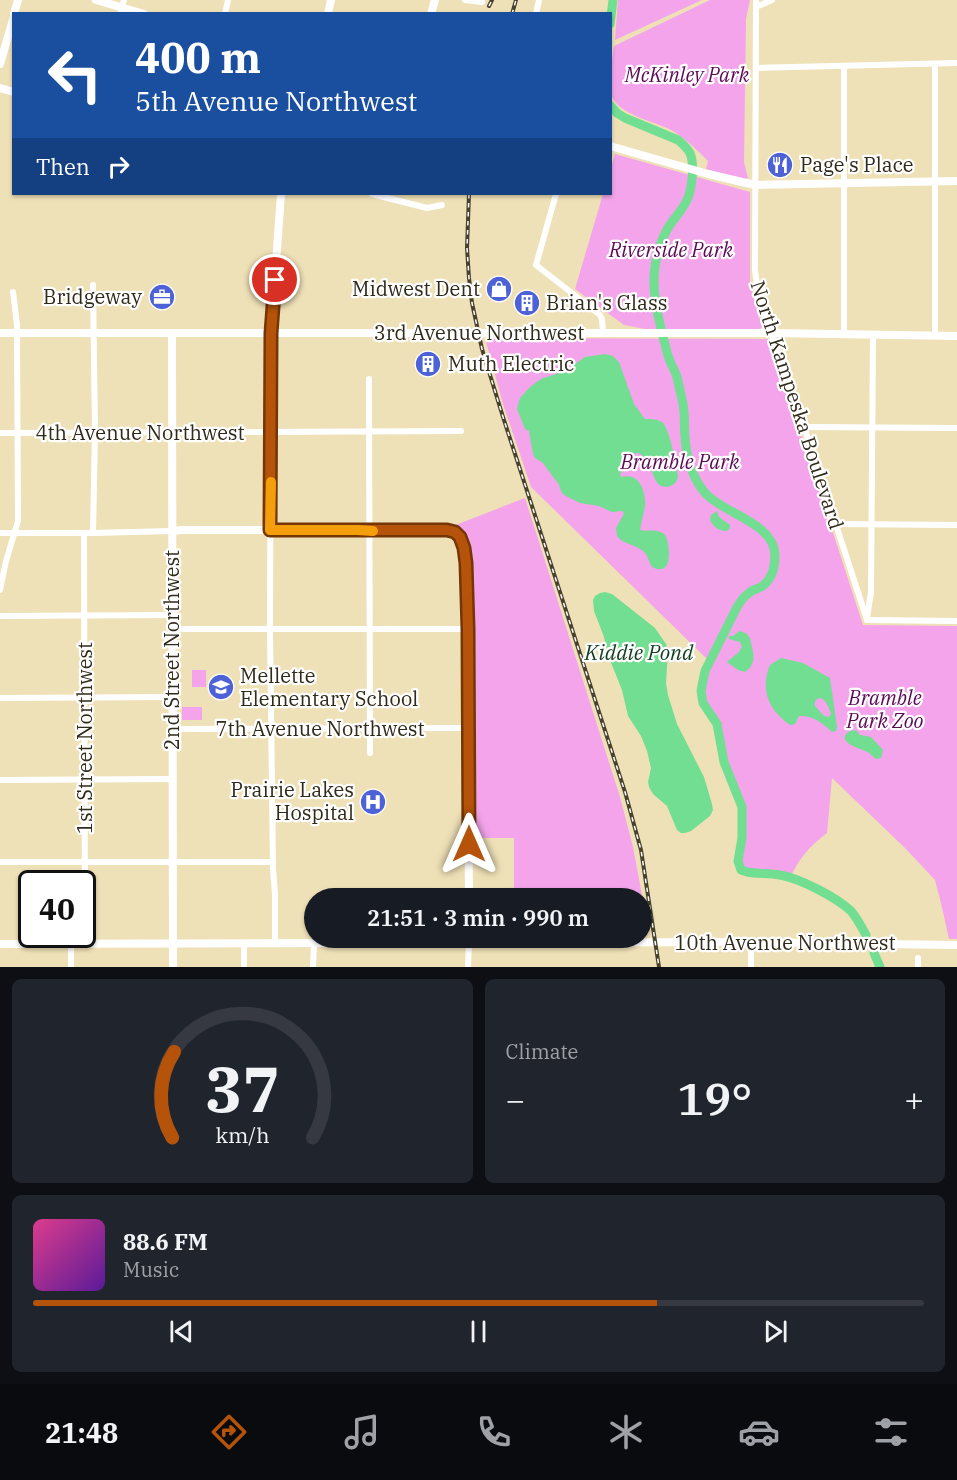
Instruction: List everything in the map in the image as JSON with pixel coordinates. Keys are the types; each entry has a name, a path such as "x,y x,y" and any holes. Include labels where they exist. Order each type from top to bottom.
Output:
{"street":[{"path":"96,0 138,12"},
{"path":"465,0 482,2"},
{"path":"756,3 772,0"},
{"name":"North Kampeska Boulevard","path":"756,3 755,269 757,284 767,321 867,620"},
{"path":"0,64 12,22"},
{"path":"756,68 957,63"},
{"path":"935,64 935,336"},
{"path":"844,66 844,334"},
{"path":"612,147 755,185 957,181"},
{"path":"275,943 270,629 271,333 281,195"},
{"path":"376,195 427,208 442,205"},
{"path":"556,195 536,265 600,315 603,333"},
{"path":"93,285 93,533"},
{"path":"0,590 18,521 17,333 13,292"},
{"name":"3rd Avenue Northwest","path":"0,333 772,333 957,336"},
{"name":"2nd Street Northwest","path":"172,333 173,967"},
{"path":"873,334 871,592 867,620 957,621"},
{"path":"369,379 370,753"},
{"path":"804,427 957,428"},
{"name":"4th Avenue Northwest","path":"0,433 460,431"},
{"path":"835,524 957,525"},
{"path":"0,533 182,530 447,530 455,532 460,537 464,548 466,563 469,888"},
{"name":"1st Street Northwest","path":"84,533 85,870"},
{"path":"0,616 172,615"},
{"path":"172,629 468,629"},
{"path":"0,698 172,697"},
{"name":"7th Avenue Northwest","path":"172,729 469,728"},
{"path":"0,780 173,779"},
{"path":"0,862 273,862"},
{"name":"10th Avenue Northwest","path":"652,941 957,945"},
{"path":"751,942 751,967"},
{"path":"244,943 244,967"},
{"name":"10th Avenue Northwest","path":"96,944 304,943"},
{"name":"10th Avenue Northwest","path":"0,944 18,944"},
{"path":"70,948 71,967"},
{"path":"314,948 314,967"},
{"path":"468,967 469,948"},
{"path":"918,958 918,967"}],"green space":[{"path":"618,0 702,0 615,40"},
{"name":"McKinley Park","path":"710,0 750,0 746,19 744,162 748,178 743,180 706,169 708,161 685,139 620,107 612,96 614,46"},
{"name":"Riverside Park","path":"615,154 750,192 750,284 762,327 760,329 645,329 624,325 575,289 603,195 612,195 612,164"},
{"name":"Bramble Park","path":"485,338 770,339 863,625 957,626 957,939 949,939 935,880 832,778 827,833 806,853 790,878 741,870 738,861 742,838 742,807 724,762 717,724 701,697 703,681 710,662 531,487 503,404"},
{"path":"525,498 620,797 641,888 514,888 514,838 472,838 472,574 465,542 453,526"},
{"path":"192,670 206,670 206,687 192,687"},
{"path":"182,707 202,707 202,720 182,720"}],"water":[{"path":"605,354 613,356 619,362 634,404 645,419 663,423 670,441 678,476 673,485 664,487 658,484 644,457 636,453 631,456 620,474 621,477 627,476 637,480 643,488 645,506 640,530 658,531 666,536 669,555 666,567 662,569 651,566 643,551 617,536 616,528 624,514 623,511 612,512 599,506 580,503 564,495 543,463 535,458 529,431 525,429 517,409 520,398 541,379 565,371 585,357"},
{"path":"717,511 719,517 730,525 727,531 717,528 710,520 711,515"},
{"name":"Kiddie Pond","path":"605,592 612,594 655,628 666,644 668,695 677,724 704,777 713,810 710,816 691,831 681,833 677,830 667,806 653,794 649,787 651,768 647,751 641,736 628,716 622,690 594,611 595,596"},
{"path":"739,631 746,633 750,638 753,652 752,664 745,672 727,662 742,647 740,642 729,639 729,636"},
{"path":"781,658 803,663 830,678 836,731 832,732 813,718 808,717 799,716 795,724 790,725 776,713 766,691 770,665","holes":["817,699 823,699 828,705 831,714 829,717 824,716 815,706"]},
{"path":"852,730 857,731 860,735 871,737 883,750 881,758 876,759 868,752 849,744 845,738 846,734"}],"waterway":[{"path":"612,12 613,0"},
{"path":"612,107 625,118 678,140 685,146 692,158 693,171 688,197 663,237 657,257 654,278 659,320 683,404 687,452 693,474 701,488 714,501 758,527 773,544 775,555 768,581 747,594 737,607 705,671 701,691 703,703 717,724 724,762 742,807 742,838 738,861 741,870 788,877 827,894 851,911 866,935"},
{"path":"874,953 880,967"}],"railway":[{"path":"489,6 492,0"},
{"path":"513,12 516,0"},
{"path":"469,195 467,248 469,278 482,349 625,792 641,850 659,967"}],"slow traffic":[{"path":"271,482 270,530 373,531"}],"place":[{"name":"Page's Place","path":"780,165"},
{"name":"Midwest Dent","path":"499,289"},
{"name":"Bridgeway","path":"162,297"},
{"name":"Brian's Glass","path":"527,303"},
{"name":"Muth Electric","path":"428,364"},
{"name":"Mellette Elementary School","path":"221,687"},
{"name":"Prairie Lakes Hospital","path":"373,802"}],"route":[{"path":"275,280 271,333 270,530 447,530 459,535 463,544 466,563 468,629 469,844"}],"park label":[{"name":"Bramble Park Zoo","path":"885,710"}]}
